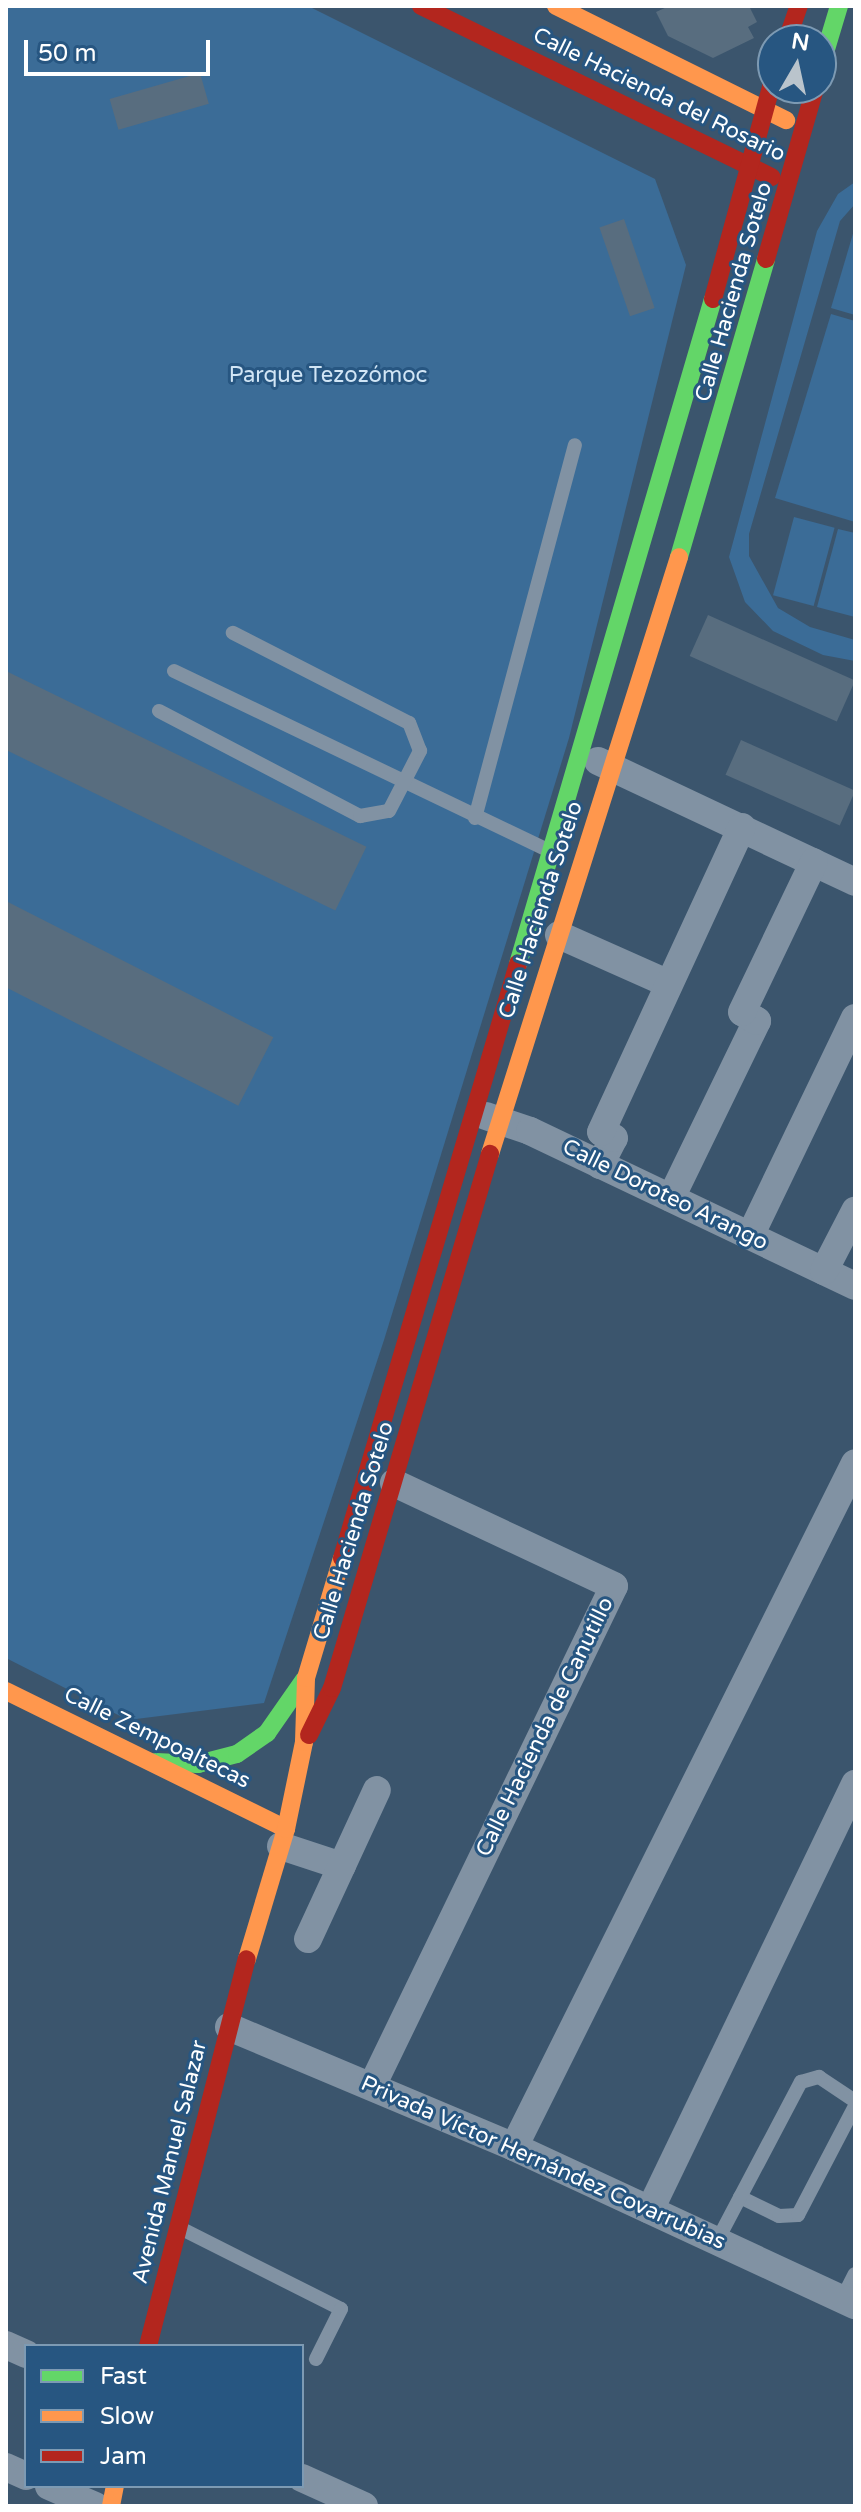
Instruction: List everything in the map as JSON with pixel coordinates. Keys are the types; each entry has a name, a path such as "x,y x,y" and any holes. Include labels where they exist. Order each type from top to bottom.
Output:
{"street":[{"name":"Calle Hacienda del Rosario","path":"421,6 790,185"},
{"name":"Calle Hacienda del Rosario","path":"556,6 763,110 805,127"},
{"name":"Calle Hacienda Sotelo","path":"237,1990 283,1837 304,1742 306,1678 551,851 765,104"},
{"name":"Calle Hacienda Sotelo","path":"304,1742 324,1713 500,1121 790,185 811,104"},
{"path":"579,754 612,766 855,882"},
{"path":"600,1165 614,1138 601,1132 742,827"},
{"path":"671,1198 757,1021 742,1012 814,862"},
{"path":"559,935 669,984"},
{"path":"750,1236 855,1018"},
{"name":"Calle Doroteo Arango","path":"472,1111 600,1165 855,1286"},
{"path":"824,1271 855,1211"},
{"path":"514,2147 855,1463"},
{"name":"Calle Hacienda de Canutillo","path":"372,2086 614,1586 394,1483"},
{"path":"152,1762 198,1764 237,1754 267,1733 306,1678"},
{"name":"Calle Zempoaltecas","path":"6,1691 152,1762 283,1837"},
{"path":"650,2210 855,1784"},
{"path":"308,1939 377,1790"},
{"path":"283,1837 342,1866"},
{"name":"Avenida Manuel Salazar","path":"149,2344 237,1990"},
{"name":"Privada Víctor Hernández Covarrubias","path":"229,2027 514,2147 717,2241 851,2292"},
{"path":"304,2479 364,2506"},
{"path":"54,2488 95,2506"}],"lane":[{"path":"475,818 575,445"},
{"path":"159,711 360,816 389,811 407,785 420,751 409,723 233,633"},
{"path":"174,671 475,818 551,851"},
{"path":"717,2241 740,2197 809,2075 855,2104 798,2215 779,2216 740,2197"},
{"path":"178,2227 341,2309 316,2359"}],"green space":[{"name":"Parque Tezozómoc","path":"6,6 308,6 655,179 686,265 569,738 384,1340 264,1703 128,1720 6,1658"},
{"path":"855,182 855,204 840,221 749,534 749,556 778,608 810,627 855,640 855,661 823,655 773,631 745,602 729,557 817,231 838,194"},
{"path":"855,227 855,315 831,308"},
{"path":"831,314 855,321 855,522 775,498"},
{"path":"794,517 835,528 814,606 773,595"},
{"path":"838,529 855,533 855,617 817,607"}],"building":[{"path":"669,6 749,6 757,22 748,27 754,38 713,58 668,36 656,12"},
{"path":"200,73 209,104 118,130 110,99"},
{"path":"624,219 655,308 630,316 599,227"},
{"path":"708,615 855,680 837,722 690,656"},
{"path":"6,671 366,847 335,911 6,750"},
{"path":"741,740 855,791 840,826 726,775"},
{"path":"6,901 273,1037 238,1106 6,987"}],"traffic: fast":[{"path":"834,24 839,6"},
{"path":"679,557 766,259"},
{"path":"518,964 713,299"},
{"path":"156,1762 198,1764 237,1754 267,1733 304,1680"}],"traffic: slow":[{"path":"556,6 786,120"},
{"path":"490,1154 679,557"},
{"path":"247,1959 286,1829 304,1742 306,1678 342,1558"},
{"path":"6,1691 286,1829"},
{"path":"111,2506 115,2488"}],"traffic: jam":[{"path":"421,6 772,177"},
{"path":"793,24 799,6"},
{"path":"713,299 766,104"},
{"path":"766,259 810,104"},
{"path":"342,1558 518,964"},
{"path":"309,1735 332,1688 490,1154"},
{"path":"149,2344 247,1959"}]}
